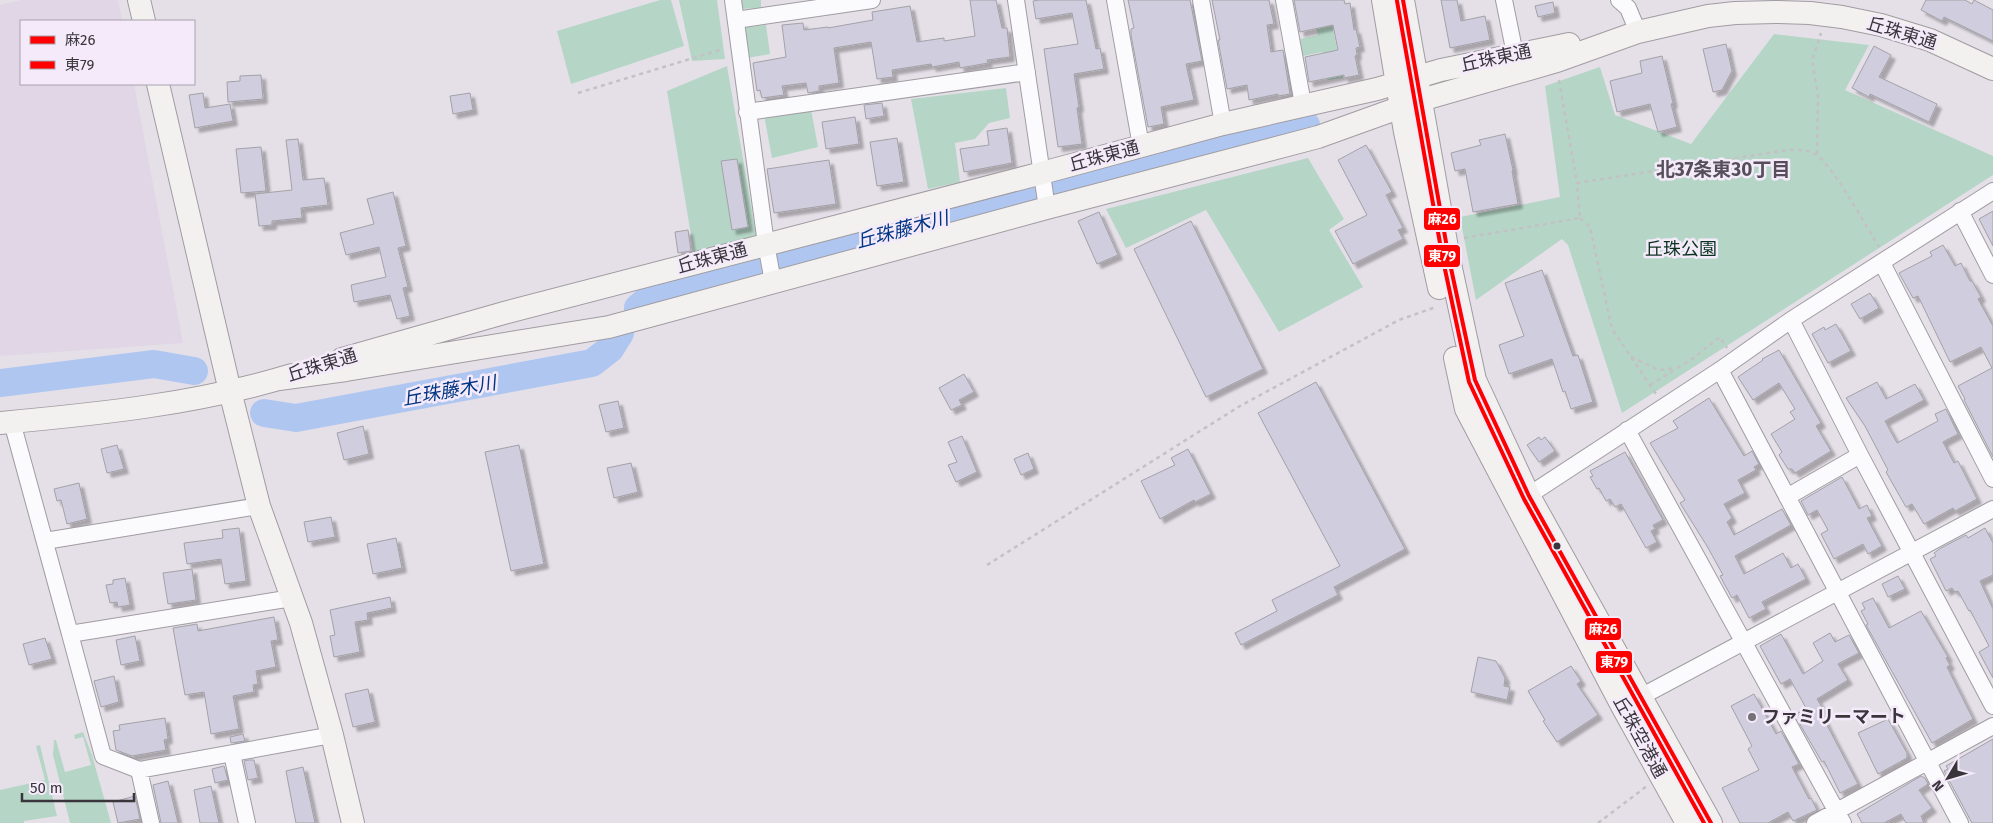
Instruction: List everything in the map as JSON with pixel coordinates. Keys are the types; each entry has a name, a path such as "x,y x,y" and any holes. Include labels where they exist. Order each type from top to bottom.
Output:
{"street":[{"path":"139,0 144,20"},
{"path":"733,0 747,112 773,282"},
{"path":"736,20 872,0"},
{"path":"1016,0 1047,208"},
{"path":"1115,0 1141,146"},
{"path":"1200,0 1223,124"},
{"path":"1284,0 1303,104"},
{"name":"丘珠空港通","path":"1383,0 1407,80"},
{"name":"丘珠空港通","path":"1403,0 1407,80 1443,305 1466,409 1522,500 1631,702 1710,823"},
{"path":"1504,0 1515,54"},
{"path":"1619,0 1628,8 1634,33"},
{"name":"丘珠東通","path":"279,378 387,345 486,318 1223,124 1303,104 1377,89 1515,54 1634,33 1708,16 1777,6 1882,25 1930,40 1993,69"},
{"name":"丘珠東通","path":"279,378 346,370 609,327 1047,208 1318,137 1411,104 1557,61 1634,33"},
{"path":"747,112 1027,72"},
{"path":"158,85 259,506 301,623 332,735 353,823"},
{"name":"丘珠空港通","path":"1411,104 1449,259 1475,380 1522,500"},
{"path":"1522,500 1720,370 1882,257 1993,191"},
{"path":"1960,211 1993,275"},
{"path":"1882,257 1993,480"},
{"path":"1791,320 1860,455 1992,701"},
{"path":"1720,370 1960,823"},
{"path":"279,378 230,391 107,413 6,423 45,541 104,756 139,770 332,735"},
{"path":"1626,430 1840,817"},
{"path":"1787,497 1860,455"},
{"path":"45,541 259,506"},
{"path":"1631,702 1993,509"},
{"path":"70,634 292,598"},
{"name":"丘珠空港通","path":"1631,702 1661,776 1687,823"},
{"path":"1815,823 1840,817 1927,762 1993,726"},
{"path":"232,754 247,823"},
{"path":"139,770 151,823"}],"path":[{"path":"1817,154 1818,96 1812,60 1822,32"},
{"path":"578,94 739,44"},
{"path":"1557,61 1577,183 1580,218 1590,227 1612,329 1656,395"},
{"path":"1577,183 1788,150 1804,150 1817,154 1830,167 1882,257"},
{"path":"1460,238 1580,218"},
{"path":"988,565 1240,406 1399,320 1443,305"},
{"path":"1650,385 1720,337 1728,349"},
{"path":"1630,357 1659,370 1677,368"},
{"path":"1598,823 1661,776"}],"shaded area":[{"path":"21,0 118,0 122,20 20,20 20,85 134,85 183,343 0,356 0,5"}],"green space":[{"path":"660,0 671,0 684,46 571,84 557,31"},
{"path":"679,0 717,0 725,59 692,61"},
{"path":"738,0 761,0 761,8 740,9"},
{"path":"1332,24 1343,78 1328,80 1322,52 1303,56 1300,39 1318,35 1316,27"},
{"path":"766,25 770,54 747,58 741,28"},
{"name":"丘珠公園","path":"1774,34 1869,45 1845,90 1993,156 1993,175 1622,413 1568,245 1562,239 1476,300 1460,217 1560,197 1545,86 1600,67 1615,115 1691,144"},
{"path":"727,66 757,240 694,253 667,91"},
{"path":"1006,88 1010,118 989,123 975,139 955,143 960,182 928,189 911,99"},
{"path":"811,109 818,147 772,158 764,115"},
{"path":"1308,158 1344,219 1329,230 1363,287 1279,332 1206,210 1126,248 1106,209"},
{"path":"83,732 92,755 111,823 70,823 53,755 54,740 56,740 65,772 91,765 83,737 75,739 74,735"},
{"path":"40,745 57,816 24,821 24,823 0,823 0,790 45,780 36,746"}],"building":[{"path":"970,0 996,0 1002,28 1007,28 1010,57 987,60 988,63 960,68 959,62 932,67 931,64 892,70 893,77 877,79 871,42 834,48 839,83 819,86 819,91 808,93 806,83 782,86 784,95 762,98 760,90 757,91 753,63 786,57 782,25 803,23 804,30 828,28 873,20 872,12 910,6 917,42 944,38 944,41 975,36"},
{"path":"1086,0 1096,49 1100,48 1104,69 1074,74 1082,144 1058,147 1044,49 1078,44 1072,13 1036,19 1033,1"},
{"path":"1128,0 1190,0 1202,61 1186,64 1194,100 1161,107 1164,124 1148,127 1131,35 1131,29 1134,28"},
{"path":"1212,0 1269,0 1274,24 1267,25 1271,52 1283,50 1290,94 1278,96 1278,94 1249,100 1247,85 1227,89"},
{"path":"1294,0 1344,0 1345,4 1350,3 1354,30 1356,29 1360,47 1356,48 1357,55 1355,56 1359,75 1344,78 1344,75 1309,82 1305,57 1338,50 1333,25 1300,32"},
{"path":"1441,0 1457,0 1461,21 1485,16 1490,40 1450,48"},
{"path":"1926,0 1965,0 1972,4 1974,0 1993,10 1993,41 1944,17 1942,21 1921,10"},
{"path":"1553,2 1555,13 1538,17 1535,6"},
{"path":"1726,44 1732,71 1722,90 1713,92 1703,49"},
{"path":"1874,46 1891,55 1879,77 1937,104 1929,122 1870,94 1869,97 1852,88"},
{"path":"1662,56 1677,127 1658,132 1650,104 1617,112 1610,81 1642,73 1640,61"},
{"path":"261,75 263,99 228,102 227,82 240,81 240,76"},
{"path":"203,93 205,108 230,104 233,121 195,128 189,95"},
{"path":"470,93 473,110 453,114 450,96"},
{"path":"882,103 884,116 866,119 864,105"},
{"path":"855,117 859,144 826,149 822,122"},
{"path":"1007,128 1012,163 964,172 960,149 989,145 987,131"},
{"path":"1505,134 1518,204 1473,212 1465,169 1455,171 1451,153 1481,145 1479,140"},
{"path":"897,138 904,182 877,186 870,142"},
{"path":"298,139 303,180 324,178 328,205 301,208 302,218 272,221 272,225 259,226 255,194 292,190 286,140"},
{"path":"1366,145 1392,192 1386,195 1403,228 1398,230 1403,239 1353,264 1335,231 1367,215 1338,160"},
{"path":"261,147 266,191 241,193 236,149"},
{"path":"737,159 748,227 732,230 721,161"},
{"path":"829,160 836,204 774,213 767,169"},
{"path":"393,192 406,246 398,248 408,287 403,288 410,316 397,319 390,295 354,302 351,285 386,277 379,247 346,255 340,233 374,224 367,199"},
{"path":"1993,211 1993,246 1979,219"},
{"path":"1099,212 1118,255 1097,264 1078,221"},
{"path":"1191,221 1263,369 1206,397 1134,249"},
{"path":"688,230 691,251 678,253 675,232"},
{"path":"1943,245 1955,266 1961,263 1981,297 1978,299 1993,326 1993,457 1958,386 1992,368 1981,347 1950,362 1918,296 1913,298 1899,273 1932,256 1930,252"},
{"path":"1542,270 1573,356 1578,355 1593,402 1571,409 1552,359 1509,374 1499,345 1524,336 1505,283"},
{"path":"1870,293 1879,308 1860,319 1851,304"},
{"path":"1836,324 1851,351 1828,363 1812,334 1824,327 1825,330"},
{"path":"1779,350 1821,423 1816,426 1831,451 1795,473 1792,469 1788,469 1779,455 1782,452 1771,434 1795,419 1790,412 1795,409 1779,383 1753,400 1738,377 1762,359"},
{"path":"964,374 974,392 959,400 962,405 951,410 939,388"},
{"path":"1316,382 1405,549 1334,587 1338,595 1241,645 1235,633 1277,611 1272,600 1340,566 1258,413"},
{"path":"1877,382 1886,399 1915,384 1924,400 1885,421 1897,443 1938,421 1935,414 1946,409 1958,434 1943,442 1954,463 1958,461 1977,499 1955,511 1953,508 1924,524 1912,504 1906,507 1886,472 1888,470 1865,426 1846,398"},
{"path":"1709,398 1744,456 1752,451 1759,464 1754,467 1756,470 1738,480 1745,493 1724,504 1732,518 1727,522 1734,535 1782,509 1791,525 1735,556 1744,574 1783,553 1791,568 1798,564 1806,579 1762,602 1766,609 1749,618 1737,595 1732,598 1720,576 1723,575 1680,503 1685,500 1650,443 1678,428 1673,421"},
{"path":"618,401 624,428 606,432 599,405"},
{"path":"363,426 369,454 344,460 337,433"},
{"path":"962,436 977,472 956,482 948,465 957,462 948,442"},
{"path":"1539,437 1541,440 1545,437 1555,451 1539,462 1527,445"},
{"path":"117,445 124,469 107,473 101,449"},
{"path":"519,445 544,564 511,571 485,452"},
{"path":"1188,449 1211,494 1195,502 1194,500 1160,519 1141,481 1175,465 1171,458"},
{"path":"1625,452 1663,520 1653,525 1655,529 1651,531 1657,542 1646,548 1621,504 1615,507 1610,499 1606,501 1590,477 1593,476 1590,471"},
{"path":"1028,453 1034,469 1021,475 1014,459"},
{"path":"631,463 638,492 614,498 607,468"},
{"path":"1842,477 1859,509 1867,505 1872,516 1867,518 1882,546 1868,554 1863,544 1834,559 1821,534 1828,530 1817,510 1808,515 1801,501"},
{"path":"79,483 87,519 67,524 61,500 57,501 54,489"},
{"path":"331,517 335,537 308,542 304,522"},
{"path":"239,528 246,581 225,584 221,559 187,564 184,543 223,538 222,530"},
{"path":"1985,528 1993,543 1993,575 1980,581 1993,609 1993,678 1979,652 1989,646 1970,610 1958,591 1955,592 1952,588 1946,591 1930,559 1936,556 1934,553 1941,548 1966,535 1968,538"},
{"path":"396,538 402,568 373,574 367,544"},
{"path":"192,569 196,600 168,604 163,573"},
{"path":"1898,576 1905,589 1888,597 1882,584"},
{"path":"125,578 130,605 118,607 117,602 110,603 106,585 113,584 113,580"},
{"path":"390,597 392,608 367,613 368,620 355,622 360,652 334,657 330,636 335,635 330,610"},
{"path":"1873,598 1889,628 1921,611 1948,657 1946,658 1950,665 1947,667 1973,719 1932,743 1866,625 1868,624 1861,611 1865,609 1862,603"},
{"path":"274,617 278,640 271,641 276,667 256,671 258,684 253,685 254,692 233,696 239,729 211,734 204,692 185,695 173,628 197,624 198,631"},
{"path":"1830,633 1835,642 1849,635 1859,653 1838,664 1848,680 1817,699 1823,709 1820,710 1828,727 1858,784 1840,793 1824,761 1822,762 1798,721 1801,720 1798,713 1806,708 1790,679 1781,684 1760,646 1781,634 1803,674 1823,661 1813,643"},
{"path":"135,636 140,661 121,665 116,640"},
{"path":"45,638 52,659 29,665 23,644"},
{"path":"1478,657 1496,661 1505,678 1504,686 1510,687 1507,700 1471,692"},
{"path":"1571,666 1581,681 1577,684 1598,715 1557,742 1543,721 1545,720 1528,691"},
{"path":"114,676 119,702 101,707 94,681"},
{"path":"368,689 375,722 353,727 345,694"},
{"path":"1754,694 1776,734 1781,731 1799,764 1792,767 1817,810 1793,821 1788,812 1768,823 1740,823 1722,788 1759,770 1748,749 1752,746 1731,706"},
{"path":"165,718 168,739 164,740 166,750 132,756 116,750 113,731 120,730 119,725"},
{"path":"1888,719 1907,753 1907,758 1878,774 1858,733"},
{"path":"243,734 245,741 231,743 230,737"},
{"path":"1993,739 1993,823 1972,823 1944,771 1948,769 1946,766"},
{"path":"254,760 258,778 248,780 244,761"},
{"path":"224,766 228,780 215,783 212,769"},
{"path":"303,767 315,823 296,823 286,771"},
{"path":"1921,776 1925,778 1928,784 1919,790 1932,808 1921,816 1924,823 1906,823 1901,814 1884,823 1862,823 1857,814"},
{"path":"168,781 178,823 161,823 153,785"},
{"path":"211,786 219,823 200,823 194,790"},
{"path":"135,796 140,819 118,823 113,802"}],"waterway":[{"name":"丘珠藤木川","path":"1060,187 1306,125"},
{"name":"丘珠藤木川","path":"778,262 1026,196"},
{"name":"丘珠藤木川","path":"638,308 652,296 753,268"},
{"name":"丘珠藤木川","path":"264,413 296,418 592,363 610,349 620,333"},
{"name":"丘珠藤木川","path":"0,383 154,364 194,371"}],"transit line":[{"name":"麻26","path":"1403,0 1449,259 1475,380 1529,496 1711,823"},
{"name":"東79","path":"1397,1 1443,260 1469,382 1524,499 1704,823"}],"place":[{"name":"ファミリーマート","path":"1752,717"}],"district":[{"name":"北37条東30丁目","path":"1723,169"}]}
